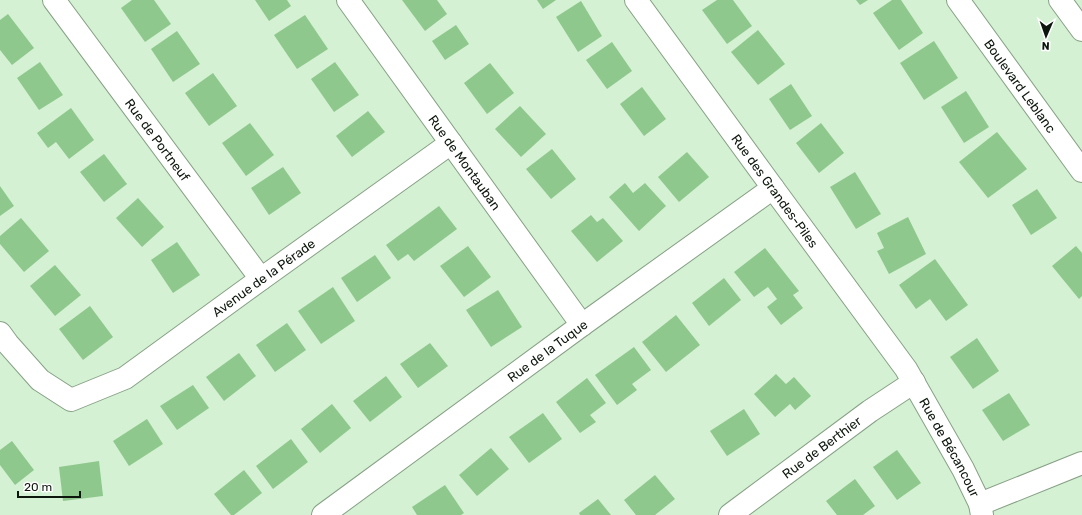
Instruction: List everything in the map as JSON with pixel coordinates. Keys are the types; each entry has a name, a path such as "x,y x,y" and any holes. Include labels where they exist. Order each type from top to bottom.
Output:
{"main road":[{"name":"Rue de Portneuf","path":"54,0 261,279"},
{"name":"Rue de Montauban","path":"348,0 582,325"},
{"name":"Rue des Grandes-Piles","path":"636,0 906,368 914,382"},
{"name":"Boulevard Leblanc","path":"958,0 1082,171"},
{"path":"1060,0 1082,30"},
{"name":"Avenue de la Pérade","path":"0,333 40,380 70,400 125,378 451,143"},
{"name":"Rue de la Tuque","path":"323,515 582,325 773,188"},
{"name":"Rue de Bécancour","path":"914,382 963,469 981,509"},
{"name":"Rue de Berthier","path":"730,515 870,411 914,382"},
{"path":"981,509 1082,463"}],"building":[{"path":"132,0 154,0 171,24 145,42 121,8"},
{"path":"255,0 287,0 291,6 269,21"},
{"path":"402,0 437,0 447,14 425,31"},
{"path":"537,0 556,0 543,9"},
{"path":"717,0 733,0 752,26 727,44 702,10"},
{"path":"856,0 868,0 860,5"},
{"path":"892,0 901,0 923,33 899,50 873,13"},
{"path":"581,1 602,36 578,52 556,17"},
{"path":"8,14 34,48 12,65 0,50 0,20"},
{"path":"305,15 328,49 297,69 274,35"},
{"path":"456,25 469,44 445,60 432,41"},
{"path":"758,30 785,64 758,85 731,52"},
{"path":"177,31 200,64 173,82 151,49"},
{"path":"934,41 958,78 924,100 900,63"},
{"path":"612,42 632,71 607,89 586,60"},
{"path":"40,62 63,95 39,110 17,78"},
{"path":"335,62 359,95 334,112 311,79"},
{"path":"490,63 514,93 487,114 464,83"},
{"path":"213,73 237,106 209,126 185,93"},
{"path":"791,84 812,116 790,130 769,99"},
{"path":"642,87 666,119 644,136 620,104"},
{"path":"966,91 989,127 964,143 941,107"},
{"path":"520,106 546,134 521,157 495,129"},
{"path":"71,108 94,140 69,159 56,142 48,148 37,133"},
{"path":"368,111 385,132 352,157 336,136"},
{"path":"250,123 274,155 246,176 222,143"},
{"path":"821,123 844,153 819,173 796,143"},
{"path":"997,132 1027,169 988,198 959,162"},
{"path":"552,149 576,179 551,199 526,169"},
{"path":"687,152 709,177 679,202 658,177"},
{"path":"104,154 127,184 104,202 80,172"},
{"path":"283,167 301,193 269,215 251,188"},
{"path":"855,172 881,214 856,229 830,187"},
{"path":"625,183 633,193 645,183 666,206 639,231 609,197"},
{"path":"0,186 14,206 0,216"},
{"path":"1037,189 1057,218 1031,235 1012,205"},
{"path":"138,198 164,227 142,247 116,218"},
{"path":"439,206 457,229 414,261 408,254 398,261 386,245"},
{"path":"591,215 597,222 603,218 623,241 597,262 571,231"},
{"path":"908,217 926,254 889,274 877,251 884,248 877,233"},
{"path":"21,218 49,251 24,272 0,244 0,236"},
{"path":"177,242 200,275 173,293 151,260"},
{"path":"468,246 491,277 464,297 440,266"},
{"path":"1076,246 1082,253 1082,296 1079,299 1052,266"},
{"path":"765,248 799,291 793,295 803,308 781,325 767,307 777,299 768,287 754,297 734,272"},
{"path":"375,255 391,278 357,302 341,278"},
{"path":"935,259 968,305 946,321 930,299 916,309 899,285"},
{"path":"55,265 81,295 55,316 30,286"},
{"path":"724,278 741,300 709,326 692,303"},
{"path":"333,287 355,321 321,344 298,311"},
{"path":"498,290 522,327 491,347 466,310"},
{"path":"90,306 113,337 83,360 59,329"},
{"path":"676,315 700,345 666,372 642,342"},
{"path":"287,323 306,350 275,372 256,345"},
{"path":"977,338 999,371 973,389 950,357"},
{"path":"430,343 448,366 418,388 400,364"},
{"path":"634,347 651,370 632,384 637,390 617,405 595,375"},
{"path":"239,353 256,376 224,401 206,377"},
{"path":"776,374 786,384 794,377 811,396 795,410 790,404 775,417 754,394"},
{"path":"386,376 402,397 370,422 353,401"},
{"path":"587,378 606,403 590,415 596,422 580,433 556,402"},
{"path":"193,385 209,408 177,430 160,406"},
{"path":"1009,393 1030,425 1003,441 982,410"},
{"path":"332,404 351,428 320,453 301,429"},
{"path":"744,409 760,434 727,456 710,431"},
{"path":"543,413 562,439 529,463 509,437"},
{"path":"147,419 163,444 129,466 113,441"},
{"path":"291,439 308,462 273,489 256,466"},
{"path":"12,441 34,470 15,485 0,465 0,450"},
{"path":"491,448 509,469 477,496 459,475"},
{"path":"897,450 921,483 897,500 873,467"},
{"path":"99,461 103,496 63,501 59,467"},
{"path":"244,470 262,493 234,515 231,515 214,494"},
{"path":"655,475 675,499 655,515 636,515 624,500"},
{"path":"855,479 875,506 863,515 837,515 826,501"},
{"path":"445,485 464,513 461,515 417,515 412,507"},
{"path":"598,499 611,515 580,515 579,513"}]}
